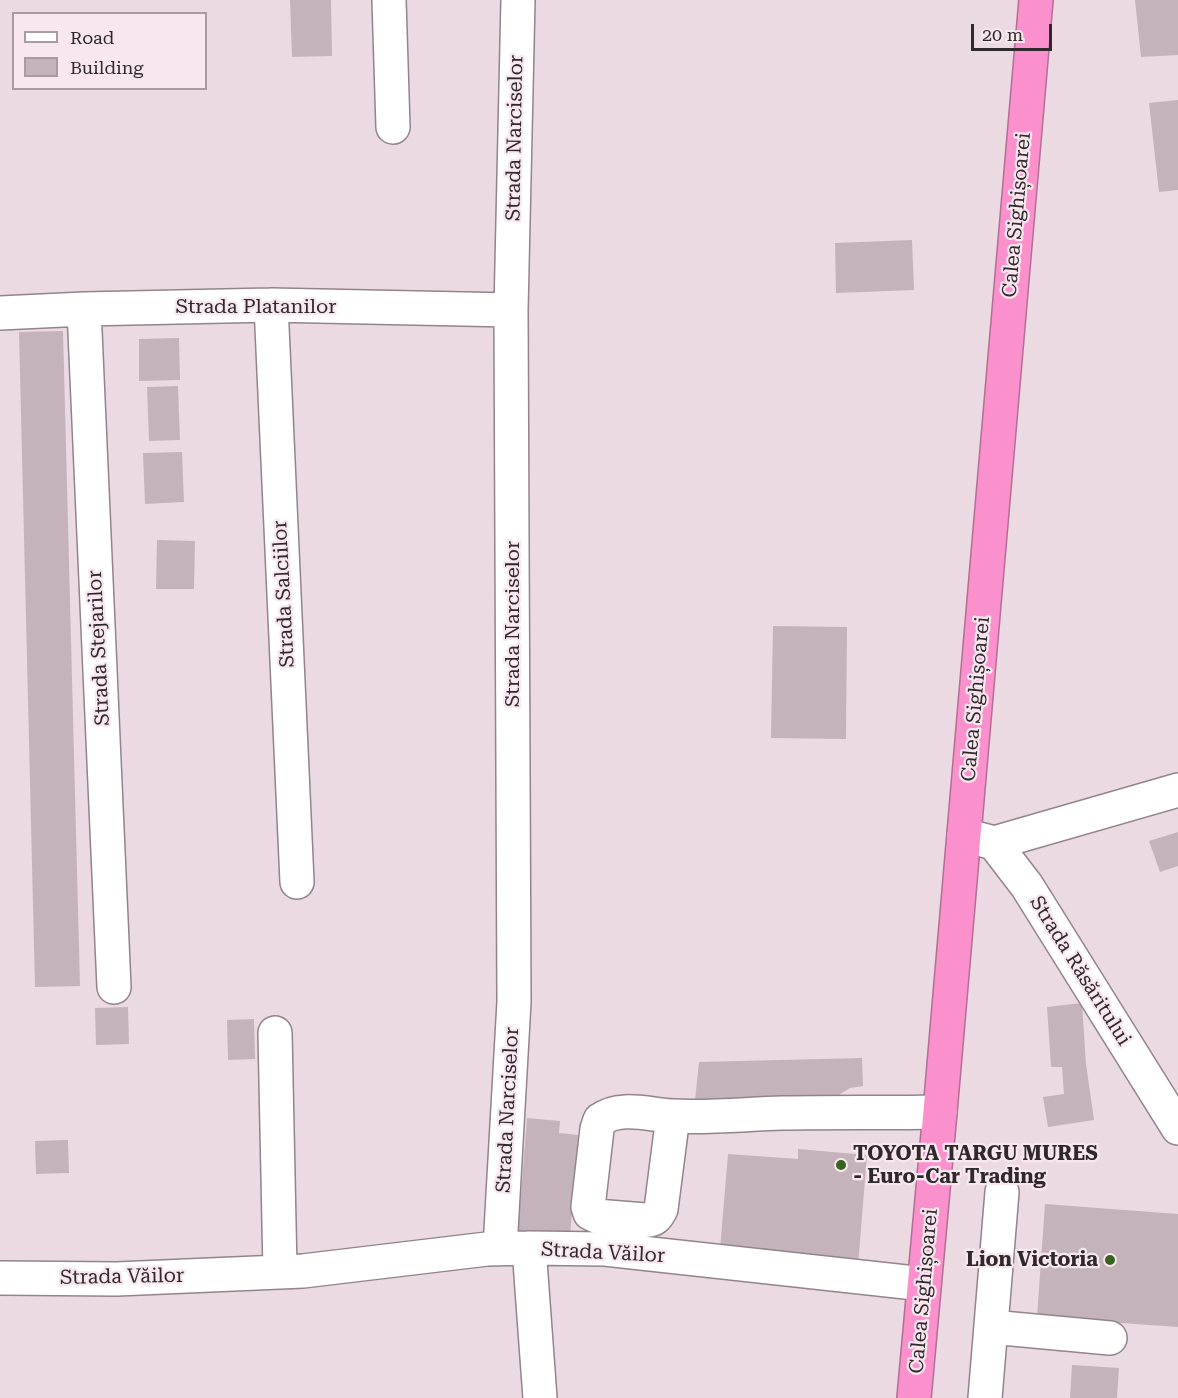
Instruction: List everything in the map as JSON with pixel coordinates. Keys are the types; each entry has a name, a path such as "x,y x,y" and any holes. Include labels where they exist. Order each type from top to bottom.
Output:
{"highway":[{"name":"Calea Sighișoarei","path":"914,1398 940,1112 979,839 1036,0"}],"street":[{"path":"389,0 393,127"},
{"name":"Strada Narciselor","path":"518,0 512,310 515,1248 540,1398"},
{"name":"Strada Platanilor","path":"0,313 84,309 271,306 512,310"},
{"name":"Strada Salciilor","path":"271,306 297,882"},
{"name":"Strada Stejarilor","path":"84,309 114,987"},
{"path":"979,839 1178,790"},
{"name":"Strada Răsăritului","path":"979,839 1026,886 1178,1128"},
{"path":"275,1033 280,1271"},
{"path":"673,1116 940,1112"},
{"path":"985,1398 1002,1192"},
{"name":"Strada Văilor","path":"0,1278 117,1280 280,1271 515,1248 605,1249 924,1284"},
{"path":"991,1327 1110,1338"}],"building":[{"path":"290,0 331,0 332,56 292,57"},
{"path":"1135,0 1178,0 1178,55 1141,57"},
{"path":"1178,100 1178,190 1159,192 1149,103"},
{"path":"912,240 914,290 836,293 835,243"},
{"path":"63,331 80,986 35,987 19,332"},
{"path":"179,338 180,380 139,381 139,339"},
{"path":"178,386 180,440 149,441 147,387"},
{"path":"182,452 184,502 145,504 143,453"},
{"path":"157,540 195,541 194,589 156,589"},
{"path":"773,626 847,627 846,739 771,738"},
{"path":"1178,832 1178,866 1160,872 1149,841"},
{"path":"1082,1003 1086,1064 1094,1120 1048,1127 1043,1097 1064,1094 1062,1067 1051,1067 1047,1007"},
{"path":"128,1007 129,1044 96,1045 95,1008"},
{"path":"254,1019 255,1059 228,1060 227,1020"},
{"path":"862,1058 863,1086 850,1088 831,1100 774,1102 695,1100 699,1062"},
{"path":"527,1118 560,1121 559,1133 578,1135 570,1237 518,1232"},
{"path":"68,1140 69,1173 36,1174 35,1141"},
{"path":"798,1149 867,1155 858,1266 720,1249 728,1154 798,1159"},
{"name":"Lion Victoria","path":"1045,1204 1178,1214 1178,1327 1037,1317"},
{"path":"1072,1365 1119,1368 1117,1398 1070,1398"}],"place":[{"name":"TOYOTA TARGU MURES - Euro-Car Trading","path":"841,1165"},
{"name":"Lion Victoria","path":"1110,1260"}]}
